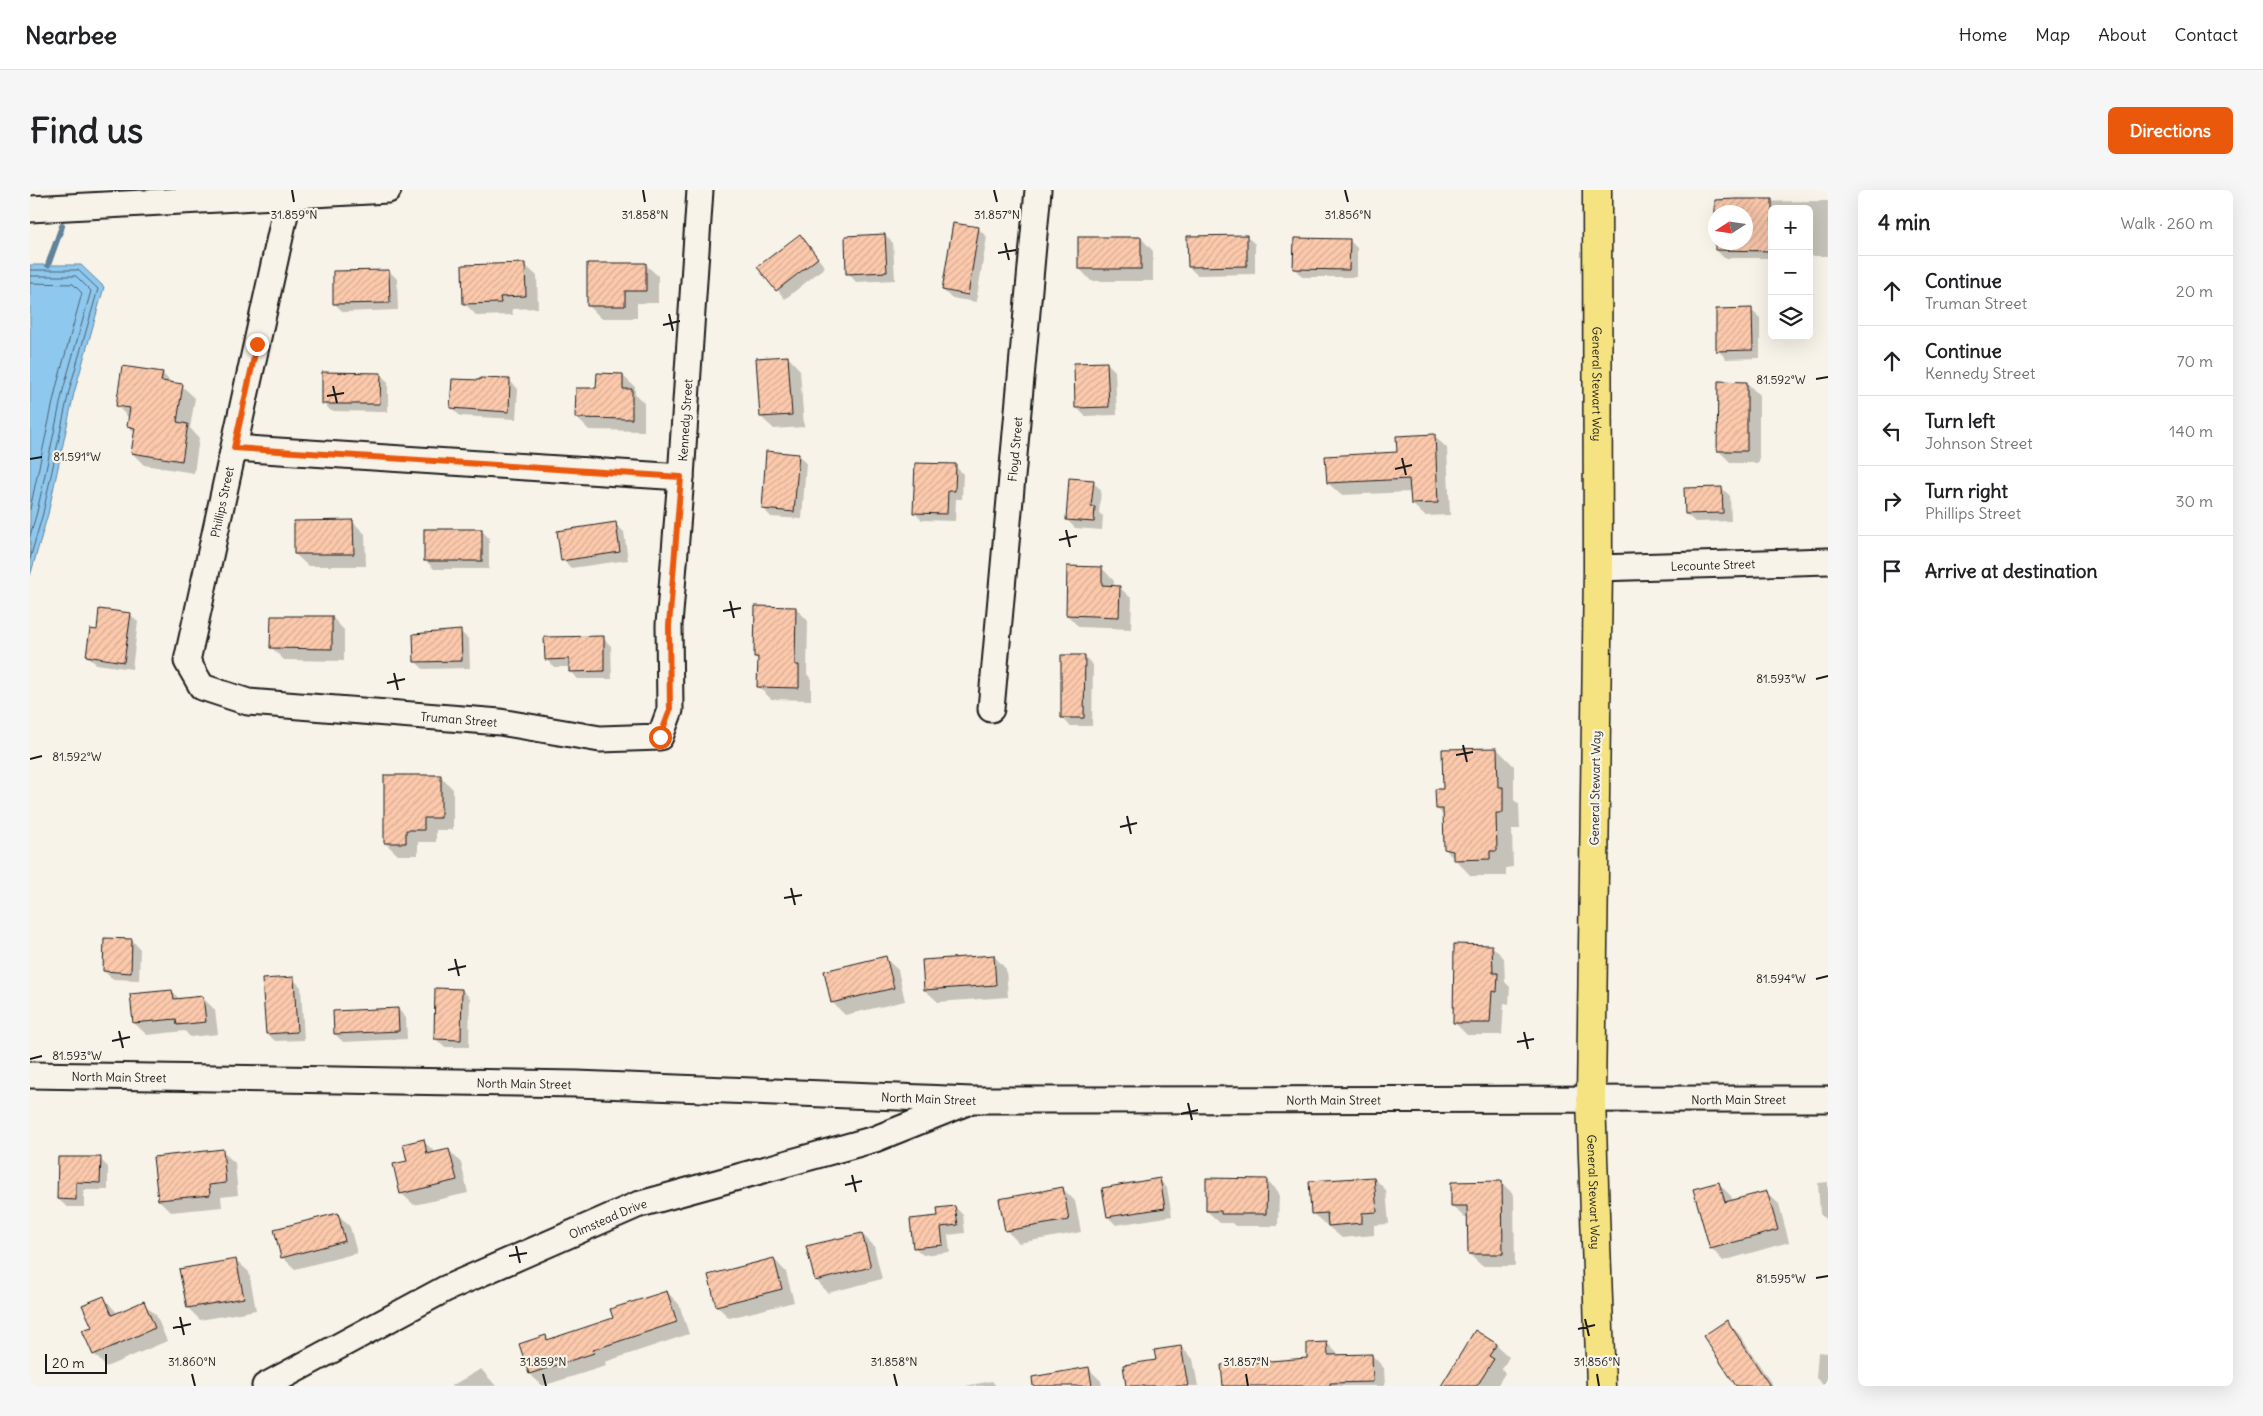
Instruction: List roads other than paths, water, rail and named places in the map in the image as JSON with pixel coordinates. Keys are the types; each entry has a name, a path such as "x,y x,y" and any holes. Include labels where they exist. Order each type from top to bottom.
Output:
{"main road":[{"name":"General Stewart Way","path":"1597,190 1598,568 1591,1099 1602,1386"}],"street":[{"path":"30,209 388,190"},
{"name":"Kennedy Street","path":"670,682 669,626 700,190"},
{"name":"Floyd Street","path":"991,709 1038,190"},
{"name":"Phillips Street","path":"202,687 187,661 289,196"},
{"path":"234,448 681,477"},
{"name":"Lecounte Street","path":"1598,568 1828,561"},
{"name":"Truman Street","path":"202,687 248,702 500,722 600,739 660,737 670,710 670,682"},
{"name":"North Main Street","path":"30,1075 577,1084 972,1100 1828,1099"},
{"name":"Olmstead Drive","path":"265,1386 445,1289 637,1205 875,1139 972,1100"}],"water":[{"path":"30,265 81,265 104,287 74,393 48,514 30,576"}],"waterway":[{"path":"48,265 62,226"}]}
